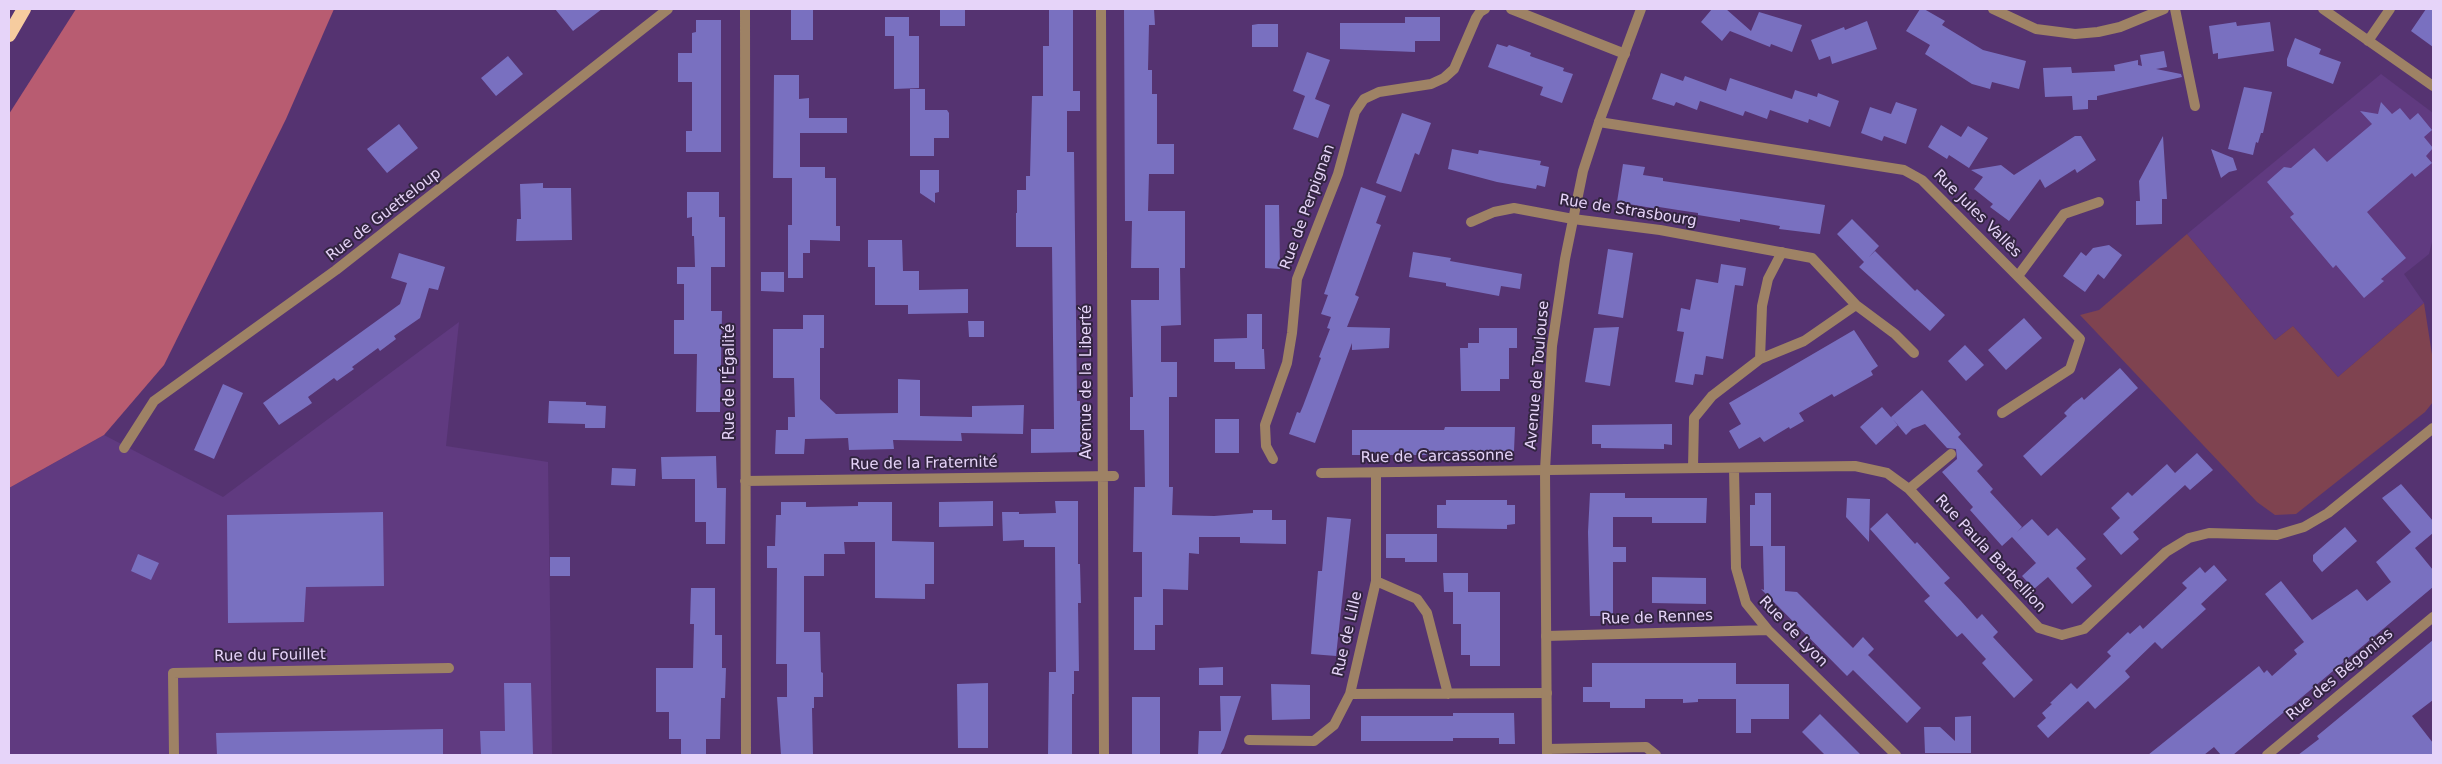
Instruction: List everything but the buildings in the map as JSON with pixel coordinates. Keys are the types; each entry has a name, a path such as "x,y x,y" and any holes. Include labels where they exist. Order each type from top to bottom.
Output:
{"highway":[{"path":"9,35 24,9"}],"street":[{"name":"Rue de Guetteloup","path":"124,448 154,401 336,270 668,9"},
{"name":"Rue de l'Égalité","path":"745,9 746,755"},
{"name":"Avenue de la Liberté","path":"1101,9 1104,755"},
{"name":"Rue de Perpignan","path":"1273,459 1266,446 1265,425 1287,363 1297,279 1338,174 1355,112 1364,99 1379,92 1431,84 1444,78 1454,69 1476,18 1485,9"},
{"path":"1511,9 1625,54"},
{"name":"Avenue de Toulouse","path":"1547,752 1545,470 1552,346 1583,171 1598,122 1641,9"},
{"path":"1993,9 2036,29 2075,34 2098,32 2120,27 2164,9"},
{"path":"2175,9 2195,106"},
{"path":"2323,9 2433,86"},
{"path":"2368,40 2390,9"},
{"name":"Rue Jules Vallès","path":"1598,122 1904,170 1922,180 2080,339 2070,369 2002,413"},
{"path":"2018,276 2064,214 2099,202"},
{"name":"Rue de Strasbourg","path":"1470,222 1494,212 1514,208 1573,219 1660,230 1812,258 1856,305 1895,334 1914,353"},
{"path":"1760,359 1762,306 1768,278 1782,252"},
{"path":"1693,468 1694,418 1712,396 1760,359 1804,341 1856,305"},
{"name":"Rue Paula Barbellion","path":"1734,468 1855,466 1887,473 1909,490 2039,628 2062,635 2084,629 2166,552 2190,538 2209,533 2277,535 2304,527 2328,513 2433,428"},
{"path":"1909,490 1951,454"},
{"name":"Rue de Carcassonne","path":"1321,473 1734,468"},
{"name":"Rue de Lyon","path":"1734,468 1736,568 1746,603 1768,630 1896,755"},
{"name":"Rue de Lille","path":"1249,740 1314,741 1334,725 1350,694 1376,581 1376,472"},
{"name":"Rue de la Fraternité","path":"746,481 1103,476"},
{"path":"1103,476 1114,476"},
{"name":"Rue de Lille","path":"1376,581 1417,599 1428,613 1448,694"},
{"name":"Rue des Bégonias","path":"2267,755 2433,617"},
{"name":"Rue de Rennes","path":"1546,636 1768,630"},
{"name":"Rue du Fouillet","path":"174,755 173,673 449,668"},
{"name":"Rue de Lille","path":"1350,694 1547,693"},
{"path":"1547,752 1646,747 1656,755"}],"shaded area":[{"path":"76,9 334,9 286,119 164,365 104,435 9,488 9,114"},
{"path":"2381,74 2433,113 2433,238 2429,254 2404,274 2424,303 2338,377 2293,326 2275,340 2187,234"},
{"path":"2187,234 2275,340 2293,326 2338,377 2424,303 2433,361 2433,402 2425,412 2296,514 2275,515 2257,502 2080,315 2099,310"},
{"path":"459,322 446,446 548,462 552,755 9,755 9,488 104,435 223,497"}]}
